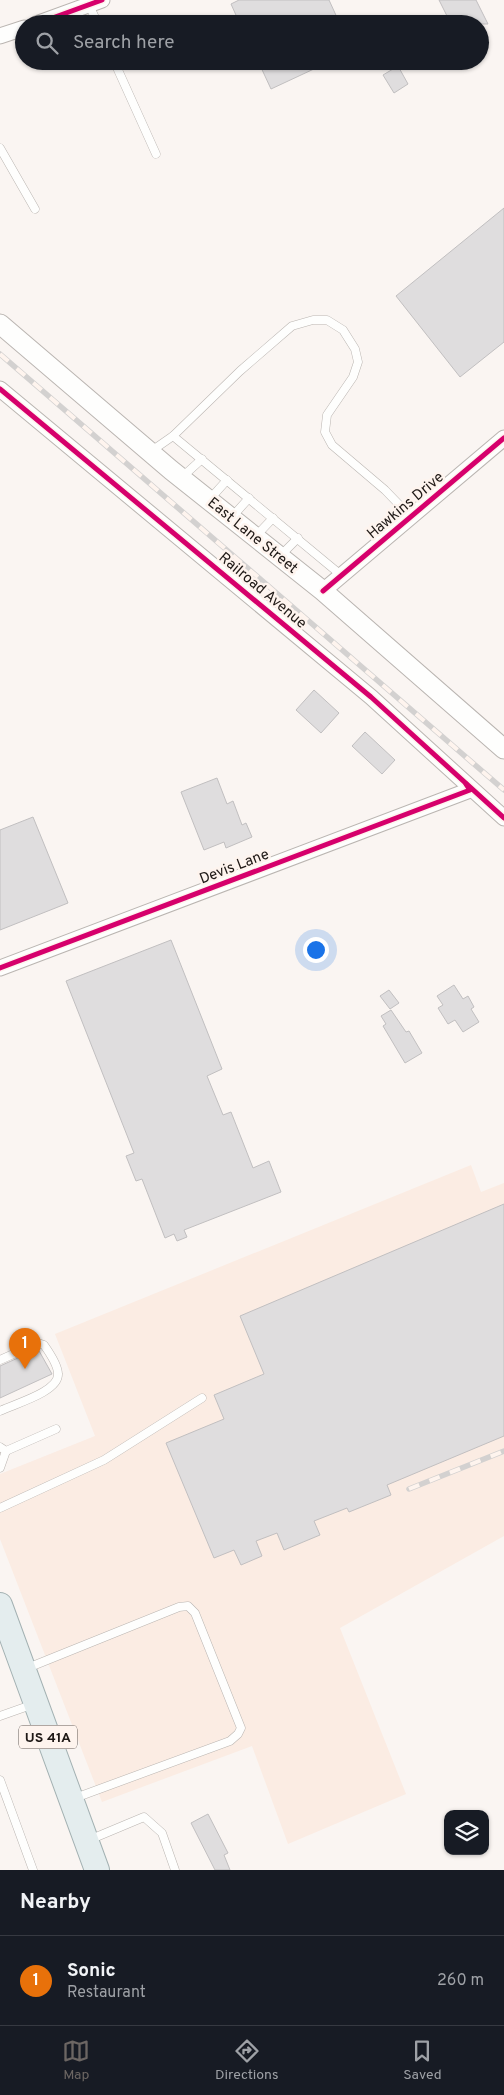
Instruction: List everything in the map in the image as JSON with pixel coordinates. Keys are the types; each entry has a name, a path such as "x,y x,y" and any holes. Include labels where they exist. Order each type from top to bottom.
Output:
{"main road":[{"name":"US 41A","path":"0,1605 97,1870"}],"street":[{"path":"62,15 96,3"},
{"path":"0,36 15,31"},
{"name":"East Lane Street","path":"0,324 181,478 323,591 504,749"},
{"name":"Railroad Avenue","path":"0,389 372,697 504,818"},
{"name":"Hawkins Drive","path":"323,591 504,438"},
{"name":"Devis Lane","path":"0,968 470,790 466,784"}],"lane":[{"path":"118,70 156,154"},
{"path":"0,148 36,209"},
{"path":"150,452 173,436 240,371 292,326 313,320 327,320 343,330 355,349 358,362 353,377 327,415 325,432 332,445 385,490 411,517"},
{"path":"173,436 341,575"},
{"path":"181,478 202,459"},
{"path":"209,500 228,480"},
{"path":"231,518 249,498"},
{"path":"255,537 273,518"},
{"path":"279,556 298,538"},
{"path":"0,1360 38,1343 44,1345 58,1373 56,1383 48,1390 0,1410"},
{"path":"0,1508 104,1460 202,1398"},
{"path":"0,1468 3,1449 56,1429"},
{"path":"24,1670 178,1607 188,1606 195,1612 240,1728 238,1734 230,1741 71,1799"},
{"path":"0,1716 36,1703"},
{"path":"0,1780 33,1870"},
{"path":"86,1841 144,1817 162,1833 175,1870"}],"shaded area":[{"path":"471,1165 481,1192 504,1183 504,1536 340,1628 406,1794 288,1844 252,1746 102,1802 0,1539 0,1474 95,1436 55,1334"}],"building":[{"path":"239,0 329,0 336,15 236,15 231,4"},
{"path":"439,0 476,0 484,15 446,15"},
{"path":"262,70 312,70 271,89"},
{"path":"391,70 400,70 408,84 394,93 383,75"},
{"path":"504,208 504,342 460,377 396,296"},
{"path":"314,690 339,713 321,733 296,710"},
{"path":"365,732 395,760 382,774 352,746"},
{"path":"217,778 227,804 233,801 242,825 246,823 252,837 226,848 224,842 204,850 181,792"},
{"path":"33,817 68,903 0,930 0,830"},
{"path":"171,940 222,1069 207,1076 223,1115 231,1112 253,1168 269,1161 281,1192 184,1230 187,1237 177,1241 174,1234 165,1238 142,1179 136,1181 126,1156 134,1153 66,981"},
{"path":"454,985 463,999 468,996 474,1007 471,1009 479,1022 463,1032 455,1020 448,1024 438,1008 443,1005 437,996"},
{"path":"389,990 399,1003 390,1009 380,996"},
{"path":"391,1010 406,1032 409,1031 422,1053 405,1063 383,1026 386,1024 381,1016"},
{"path":"504,1204 504,1436 387,1485 391,1495 349,1512 347,1508 314,1521 320,1535 284,1550 277,1533 256,1541 262,1556 241,1565 234,1550 214,1558 166,1443 224,1419 214,1395 264,1374 240,1316"},
{"path":"38,1349 52,1374 0,1398 0,1366"},
{"path":"208,1814 228,1853 224,1855 230,1870 215,1870 191,1823"}],"railway":[{"path":"0,354 504,790"},
{"path":"409,1489 504,1451"}],"cycle path":[{"path":"61,15 102,0"},
{"path":"0,389 371,697 504,818"},
{"path":"323,591 504,438"},
{"path":"0,968 470,790 466,784"}],"place":[{"name":"Sonic","path":"25,1369"}]}
